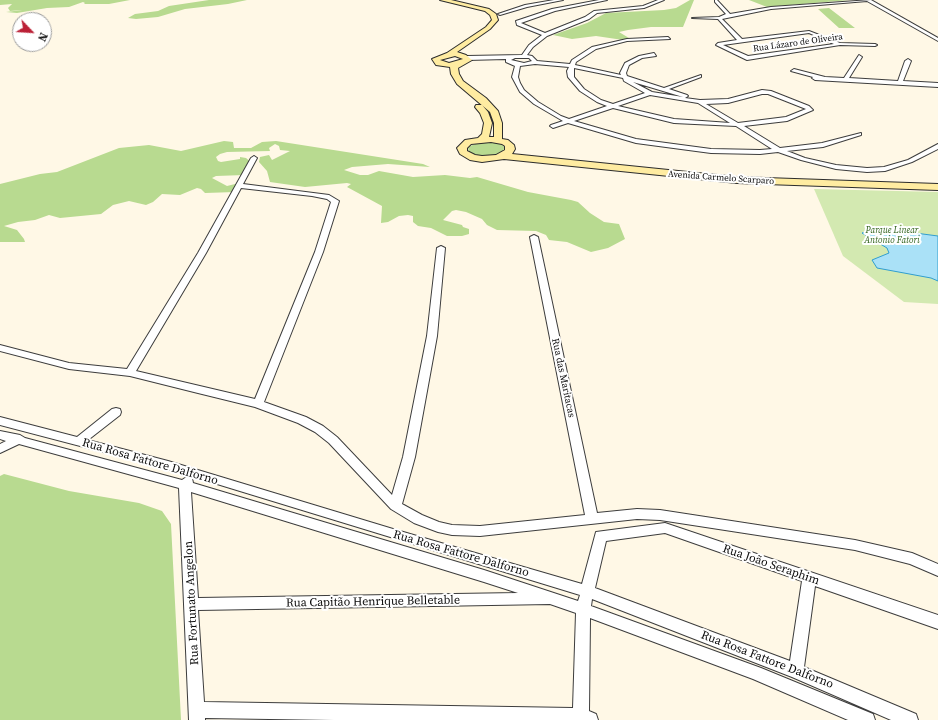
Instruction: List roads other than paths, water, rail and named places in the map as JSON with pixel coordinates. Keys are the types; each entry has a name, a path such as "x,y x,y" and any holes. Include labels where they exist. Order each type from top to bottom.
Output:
{"main road":[{"path":"443,0 487,10 493,14 495,20 488,28 450,54 436,59 443,64 459,64"},
{"path":"451,0 489,8 500,14 502,18 499,27 454,67 455,74 460,82 483,100 494,111 498,123 498,140"},
{"path":"450,54 465,58"},
{"path":"443,64 446,74 452,83 474,101 484,112 488,123 486,134 482,139"},
{"path":"482,139 498,140 505,142 508,152 482,159 474,158 463,152 464,145 468,142 482,139"},
{"name":"Avenida Carmelo Scarparo","path":"508,152 697,171 938,182"},
{"name":"Avenida Carmelo Scarparo","path":"508,152 666,174 737,180 938,187"}],"street":[{"path":"500,14 561,0"},
{"path":"572,0 599,11"},
{"path":"545,35 523,26 518,22 541,14 605,0"},
{"path":"524,56 531,46 545,35 583,20 599,11 644,7 662,0"},
{"path":"694,18 719,18 729,15 800,5 868,0 938,40"},
{"path":"716,1 729,15"},
{"path":"719,18 741,41 809,32 840,44"},
{"path":"654,55 641,57 627,64 623,70 624,77 632,84 650,93 700,102 734,100 765,92 807,107 810,110 780,120 740,124 709,124 674,121 641,115 612,106 590,96 571,78 572,66 580,56 604,45 633,40 668,38"},
{"name":"Rua Lázaro de Oliveira","path":"741,41 718,44 747,58 840,44 875,45"},
{"path":"465,58 510,60 524,56 532,58 535,62"},
{"path":"845,80 859,57"},
{"path":"510,60 518,65 527,65 535,62 572,66 624,77 665,88 700,102 740,124 765,143 781,151 819,163 848,168 875,170 910,162 938,146"},
{"path":"900,83 908,61"},
{"path":"518,65 515,77 522,91 545,109 569,121 614,136 658,145 711,151 781,151 823,145 859,134"},
{"path":"794,71 834,79"},
{"path":"665,88 699,76"},
{"path":"815,78 938,85"},
{"path":"553,126 650,93"},
{"path":"130,373 240,186 254,158"},
{"path":"240,186 317,195 335,201 311,272 258,404"},
{"name":"Rua das Maritacas","path":"534,237 592,519"},
{"path":"395,506 409,457 432,336 441,248"},
{"path":"0,348 69,366 130,373 258,404 302,420 333,440 395,506 418,519 438,527 452,530 480,531 637,514 660,515 694,519 855,545 912,560 938,570"},
{"path":"79,441 116,412"},
{"name":"Rua Rosa Fattore Dalforno","path":"0,421 194,473 588,591 796,671 910,720"},
{"path":"0,449 34,430"},
{"name":"Rua Rosa Fattore Dalforno","path":"0,435 185,485 433,559 583,609 756,673 867,720"},
{"path":"185,485 194,473"},
{"name":"Rua Fortunato Angelon","path":"185,485 193,604 197,715"},
{"name":"Rua João Seraphim","path":"588,591 601,536 665,528 938,622"},
{"path":"433,559 439,547"},
{"path":"796,671 809,578"},
{"path":"197,715 584,719 583,609 588,591"},
{"name":"Rua Capitão Henrique Belletable","path":"193,604 554,599"}],"water":[{"path":"879,228 887,234 900,231 938,236 938,281 931,278 877,268 872,260 889,253 887,248 862,233"}],"park label":[{"name":"Parque Linear Antonio Fatori","path":"892,236"}]}
